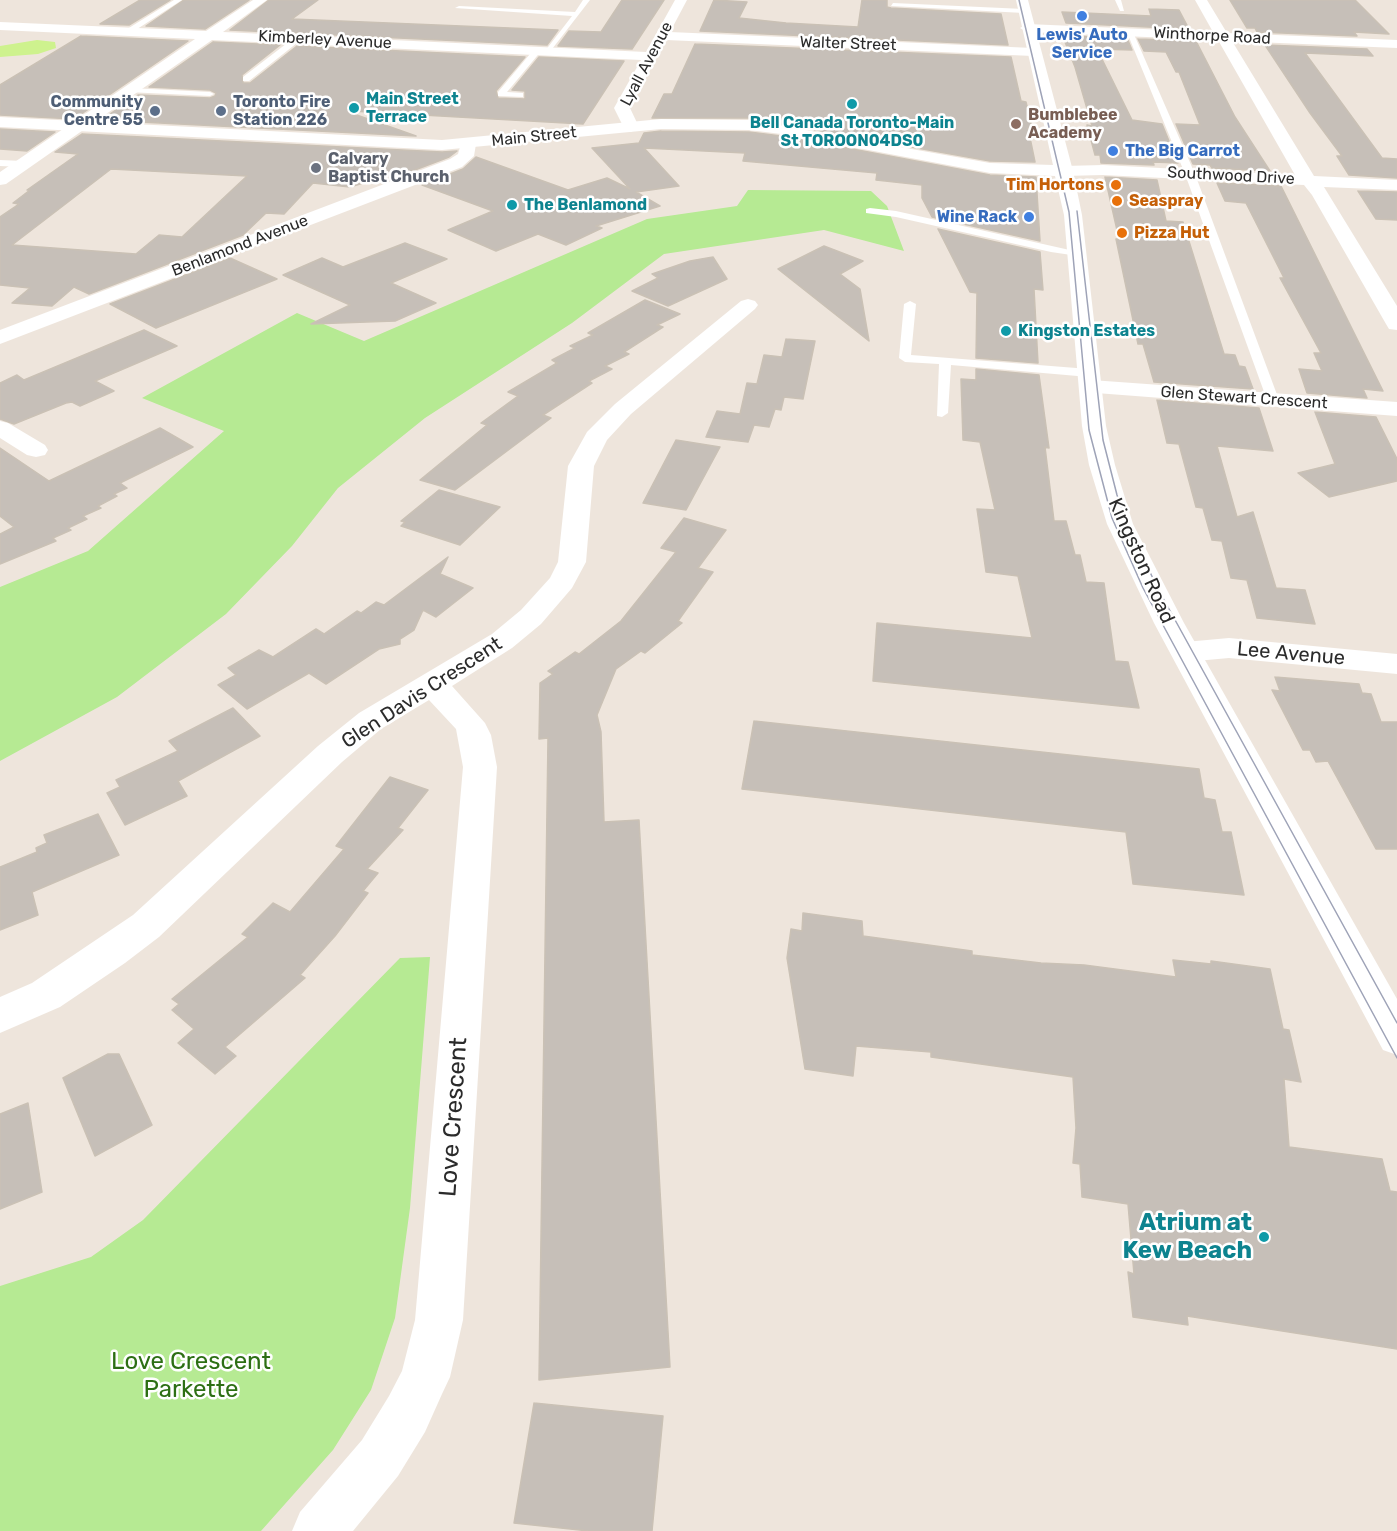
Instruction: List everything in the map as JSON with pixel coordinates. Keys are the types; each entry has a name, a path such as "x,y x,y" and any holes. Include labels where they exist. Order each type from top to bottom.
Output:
{"street":[{"path":"0,180 261,0"},
{"name":"Lyall Avenue","path":"631,127 622,108 681,0"},
{"path":"1201,0 1303,174 1320,193 1397,324"},
{"name":"Kingston Road","path":"1023,6 1064,171 1078,253 1090,380 1102,465 1120,524 1185,652 1397,1037"},
{"name":"Kimberley Avenue","path":"0,26 650,56"},
{"name":"Winthorpe Road","path":"1027,28 1397,44"},
{"name":"Walter Street","path":"662,36 1033,52"},
{"name":"Main Street","path":"0,122 442,145 690,123 770,127 990,168 1064,171"},
{"name":"Benlamond Avenue","path":"0,339 456,163 466,156 468,144"},
{"name":"Southwood Drive","path":"1064,171 1190,174 1397,185"},
{"name":"Glen Davis Crescent","path":"0,1016 46,995 112,952 146,926 330,754 370,722 509,635 548,601 562,582 572,562 581,466 596,437 623,410 748,305"},
{"name":"Glen Stewart Crescent","path":"1090,380 1274,400 1397,409"},
{"path":"0,428 36,450"},
{"name":"Lee Avenue","path":"1185,652 1228,648 1397,664"},
{"name":"Love Crescent","path":"319,1531 380,1458 407,1414 425,1377 440,1320 480,767 475,735 469,723 432,684"}],"lane":[{"path":"128,31 179,0"},
{"path":"520,96 501,94 577,14 587,0"},
{"path":"1118,0 1122,10"},
{"path":"893,6 1023,6"},
{"path":"459,8 577,14"},
{"path":"1129,32 1190,174 1274,400"},
{"path":"246,79 298,39"},
{"path":"130,90 210,94"},
{"path":"0,163 23,164"},
{"path":"870,211 896,214 1050,249 1078,253"},
{"path":"910,303 905,358 1090,380"},
{"path":"942,413 945,361"}],"green space":[{"path":"37,40 55,42 56,48 38,54 0,57 0,46"},
{"path":"748,190 871,191 887,206 904,251 824,230 664,254 572,323 425,418 338,488 292,546 226,614 117,697 0,761 0,587 88,551 224,431 142,398 297,313 364,341 647,219 737,206"},
{"name":"Love Crescent Parkette","path":"430,957 410,1208 395,1318 371,1390 333,1450 261,1531 0,1531 0,1286 91,1257 143,1220 400,958"}],"building":[{"path":"140,0 170,0 129,25 100,24"},
{"path":"184,0 249,0 205,29 146,26"},
{"path":"269,0 318,0 292,19 558,30 547,45 230,30"},
{"path":"622,0 664,0 632,49 558,46 569,31 601,32"},
{"path":"714,0 747,2 739,18 858,27 862,0 887,0 887,7 891,8 1001,14 1008,45 700,31"},
{"path":"1230,0 1355,0 1389,34 1354,32 1357,36 1257,32 1255,28 1247,28"},
{"path":"1149,9 1179,10 1189,29 1066,23 1062,12 1151,16"},
{"path":"81,36 188,41 74,119 0,115 0,85"},
{"path":"1063,37 1127,38 1132,50 1097,49 1132,120 1162,124 1178,163 1153,162 1154,165 1101,163 1100,155 1095,155 1087,125 1092,126 1075,67"},
{"path":"1138,39 1196,41 1235,117 1270,171 1212,168 1210,165 1193,164 1176,124 1200,125 1179,72 1176,72 1166,52 1144,51"},
{"path":"213,42 280,45 242,75 243,83 250,83 297,46 525,57 496,91 498,98 525,99 525,91 512,90 539,57 624,61 583,124 351,111 351,113 416,136 101,120 138,95 210,98 215,96 216,93 210,90 149,87"},
{"path":"695,44 1011,57 1021,101 1026,102 1032,128 1028,128 1035,162 990,161 749,118 652,118 664,94 672,94"},
{"path":"1265,45 1367,49 1373,56 1305,53 1382,158 1397,159 1397,178 1349,175 1337,156 1342,156"},
{"path":"0,129 55,132 27,151 0,149"},
{"path":"661,131 749,132 789,137 990,175 1036,177 1040,241 932,217 922,198 922,185 876,180 877,173 743,161 745,153 644,148 679,186 636,192 660,206 596,226 602,228 566,245 538,234 496,251 448,230 493,211 422,185 463,169 476,157 568,190 607,178 630,189 592,148 639,143 644,133"},
{"path":"82,134 457,151 449,157 399,176 393,174 350,187 313,183 284,214 266,213 243,235 89,294 74,287 52,306 12,303 30,288 0,285 0,217 19,204 13,203 30,190 27,190 78,154 55,152","holes":["111,169 247,176 182,237 159,235 136,254 12,245"]},
{"path":"1105,177 1157,180 1166,221 1183,222 1224,354 1235,355 1239,366 1245,367 1253,389 1154,382 1143,344 1138,344"},
{"path":"1217,183 1281,186 1383,391 1363,389 1367,398 1307,393 1299,369 1322,371 1314,353 1321,353 1280,278 1284,278 1246,203 1225,201"},
{"path":"1358,191 1397,192 1397,220 1376,219"},
{"path":"938,229 1040,252 1043,290 1034,289 1038,363 976,358 977,293 970,292"},
{"path":"405,243 447,259 391,283 436,303 395,321 311,324 350,305 283,275 322,258 343,267"},
{"path":"824,246 863,261 840,274 860,289 869,341 778,269"},
{"path":"713,257 727,279 668,306 632,291 658,278 652,274 690,261"},
{"path":"230,258 277,279 156,328 110,304"},
{"path":"645,300 680,314 657,325 663,327 624,352 629,354 605,366 612,369 589,381 592,383 543,415 551,418 455,490 420,480 487,425 481,423 518,396 508,392 557,363 552,360 575,348 570,346 593,335 588,333"},
{"path":"144,330 177,346 95,381 114,391 80,406 72,402 66,403 14,424 0,419 0,383 17,375 24,380"},
{"path":"786,339 815,341 803,399 784,397 781,410 775,409 769,427 754,425 748,442 706,437 717,411 740,414 747,383 757,384 764,355 782,357"},
{"path":"976,369 1039,375 1049,448 1045,447 1054,521 1066,521 1075,555 1080,555 1086,582 1104,583 1115,661 1128,662 1139,708 873,681 877,623 1032,638 1018,576 986,572 977,509 995,510 980,442 963,440 961,379 976,380"},
{"path":"1157,400 1259,408 1273,451 1217,446 1237,517 1253,512 1276,588 1305,590 1315,624 1257,618 1247,580 1231,578 1222,541 1212,540 1203,508 1196,507 1179,444 1167,443"},
{"path":"1315,412 1376,417 1397,459 1397,481 1329,497 1298,473 1335,464"},
{"path":"160,428 193,447 120,483 127,488 98,506 101,508 83,516 87,519 68,528 71,530 53,538 56,541 0,564 0,534 14,527 0,516 0,448 49,481"},
{"path":"676,440 720,447 686,510 643,503"},
{"path":"439,490 500,507 460,545 401,526 405,522 401,521"},
{"path":"684,518 726,530 698,568 713,572 678,621 682,623 645,653 641,651 616,669 597,715 601,732 604,822 639,820 670,1367 539,1380 548,738 539,739 540,683 553,674 548,671 575,652 579,654 621,621 676,552 661,548"},
{"path":"448,557 440,574 473,588 436,617 423,610 414,630 400,639 400,644 379,649 326,684 309,673 247,709 218,685 236,675 228,668 259,650 273,657 316,629 324,634 357,611 361,613 376,602 384,605"},
{"path":"1275,677 1359,684 1362,693 1371,694 1381,722 1397,722 1397,849 1376,849 1328,761 1316,762 1310,750 1303,750 1272,690 1280,691"},
{"path":"233,708 260,736 178,781 187,796 125,825 107,793 120,787 116,780 178,751 169,741"},
{"path":"754,721 1199,769 1204,798 1215,800 1222,832 1231,832 1244,895 1133,884 1126,832 742,789"},
{"path":"390,777 428,790 398,828 403,830 367,869 378,873 363,891 368,893 335,936 300,975 305,978 225,1047 236,1056 215,1074 178,1043 194,1029 172,1010 179,1004 172,999 248,937 242,934 273,903 290,912 344,849 336,846"},
{"path":"98,814 119,855 32,892 38,915 0,930 0,867 37,852 36,848 47,843 44,835"},
{"path":"803,913 862,921 863,936 972,951 972,955 1041,963 1084,965 1176,977 1173,960 1211,964 1211,961 1270,969 1283,1029 1289,1030 1301,1082 1284,1079 1289,1147 1382,1159 1390,1191 1397,1192 1397,1349 1187,1316 1188,1325 1133,1317 1128,1272 1134,1274 1128,1204 1082,1197 1080,1164 1073,1163 1076,1128 1073,1077 931,1057 931,1052 856,1046 853,1076 805,1069 787,958 791,929 802,931"},
{"path":"108,1054 119,1054 152,1125 95,1156 63,1078"},
{"path":"28,1103 42,1192 0,1209 0,1114"},
{"path":"534,1403 663,1416 652,1531 589,1531 514,1523"}],"tram line":[{"path":"1019,0 1069,212 1089,430 1112,518 1143,588 1397,1058"},
{"path":"1077,211 1103,440 1117,495 1129,528 1158,589 1397,1023"}],"place":[{"name":"Lewis' Auto Service","path":"1082,16"},
{"name":"Bell Canada Toronto-Main St TOROON04DS0","path":"852,104"},
{"name":"Main Street Terrace","path":"354,108"},
{"name":"Community Centre 55","path":"155,111"},
{"name":"Toronto Fire Station 226","path":"221,111"},
{"name":"Bumblebee Academy","path":"1016,124"},
{"name":"The Big Carrot","path":"1113,151"},
{"name":"Calvary Baptist Church","path":"316,168"},
{"name":"Tim Hortons","path":"1116,185"},
{"name":"Seaspray","path":"1117,201"},
{"name":"The Benlamond","path":"512,205"},
{"name":"Wine Rack","path":"1029,217"},
{"name":"Pizza Hut","path":"1122,233"},
{"name":"Kingston Estates","path":"1006,331"},
{"name":"Atrium at Kew Beach","path":"1264,1237"}]}
